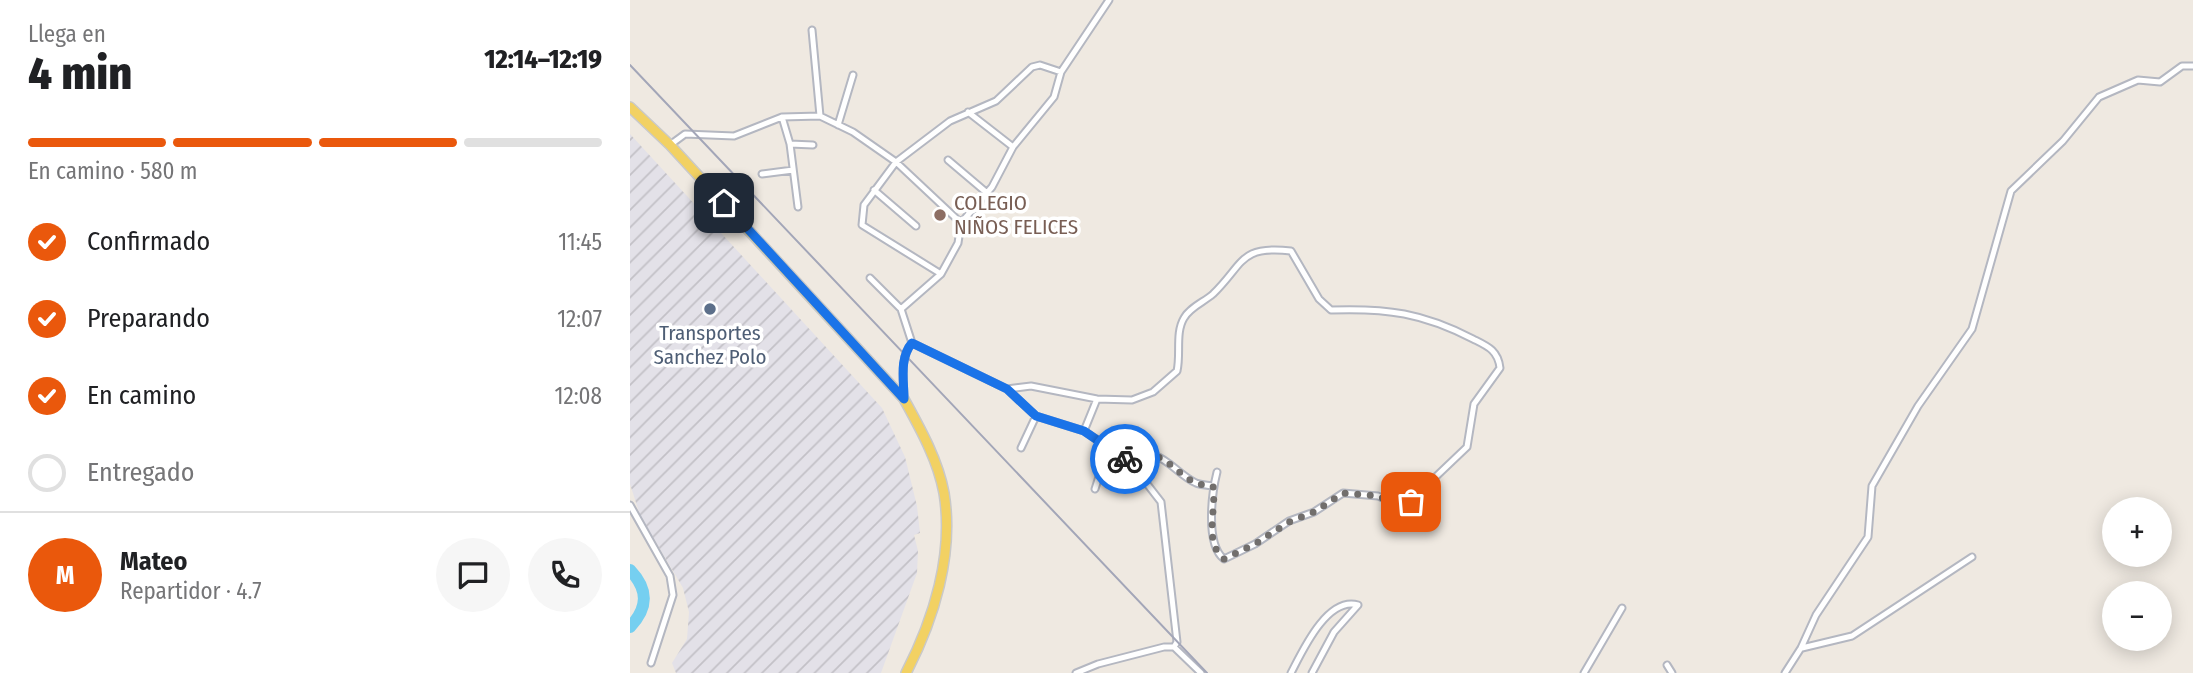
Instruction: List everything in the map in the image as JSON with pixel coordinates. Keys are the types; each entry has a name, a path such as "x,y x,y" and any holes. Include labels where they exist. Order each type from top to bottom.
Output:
{"main road":[{"path":"630,107 670,145 904,399 924,436 943,492 945,536 940,587 906,673"}],"street":[{"path":"901,309 941,274 958,243 961,223 987,193 1013,147 1055,97 1061,72 1109,0"},
{"path":"812,30 820,116"},
{"path":"941,274 862,225 864,205 896,162 950,121 996,102 1032,67 1040,65 1061,72"},
{"path":"1784,673 1801,648 1816,615 1868,537 1872,486 1918,406 1972,329 2011,191 2063,141 2099,97 2138,79 2160,82 2182,66 2193,66"},
{"path":"838,125 853,75"},
{"path":"968,112 1013,147"},
{"path":"670,145 685,134 734,136 782,117 820,116 896,162 961,223"},
{"path":"782,117 790,144 798,207"},
{"path":"790,144 813,145"},
{"path":"948,160 987,193"},
{"path":"762,174 793,170"},
{"path":"874,190 916,226"},
{"path":"1007,389 1031,386 1097,399 1132,400 1153,392 1177,371 1178,335 1184,317 1213,294 1242,257 1272,248 1292,251 1319,299 1331,310 1393,312 1437,320 1493,349 1499,360 1500,368 1474,404 1467,447 1405,506 1378,496 1343,493 1314,512 1289,522 1255,544 1224,559 1220,556 1212,533 1213,486 1217,471"},
{"path":"870,278 901,309 912,343 1007,389 1036,416 1084,431 1130,463 1161,502 1177,642 1174,647 1098,664 1076,673"},
{"path":"904,399 904,363 907,349 912,343"},
{"path":"1084,431 1097,399"},
{"path":"1021,449 1036,416"},
{"path":"1096,489 1108,448"},
{"path":"1130,463 1139,456 1152,455 1166,461 1196,483 1213,486"},
{"path":"630,505 670,576 673,595 651,663"},
{"path":"1801,648 1852,636 1881,614 1972,557"},
{"path":"1291,673 1312,632 1323,620 1346,605 1358,605 1335,632 1312,673"},
{"path":"1584,673 1622,608"},
{"path":"1174,647 1200,673"},
{"path":"1667,665 1672,673"}],"shaded area":[{"path":"630,134 882,408 905,457 917,506 920,533 914,535 918,551 917,573 881,673 676,673 672,663 687,639 689,612 683,588 640,515 630,484"}],"waterway":[{"path":"630,570 641,585 644,599 640,613 630,627"}],"railway":[{"path":"630,65 1207,673"}],"way so far":[{"path":"1125,459 1130,463 1144,454 1152,455 1166,461 1196,483 1213,486 1215,497 1211,515 1212,533 1220,556 1224,559 1255,544 1289,522 1314,512 1343,493 1378,496 1400,506 1411,502"}],"place":[{"name":"COLEGIO NIÑOS FELICES","path":"940,215"},
{"name":"Transportes Sanchez Polo","path":"710,309"}],"route":[{"path":"724,203 904,399 904,363 907,349 912,343 1007,389 1036,416 1084,431 1125,459"}]}
